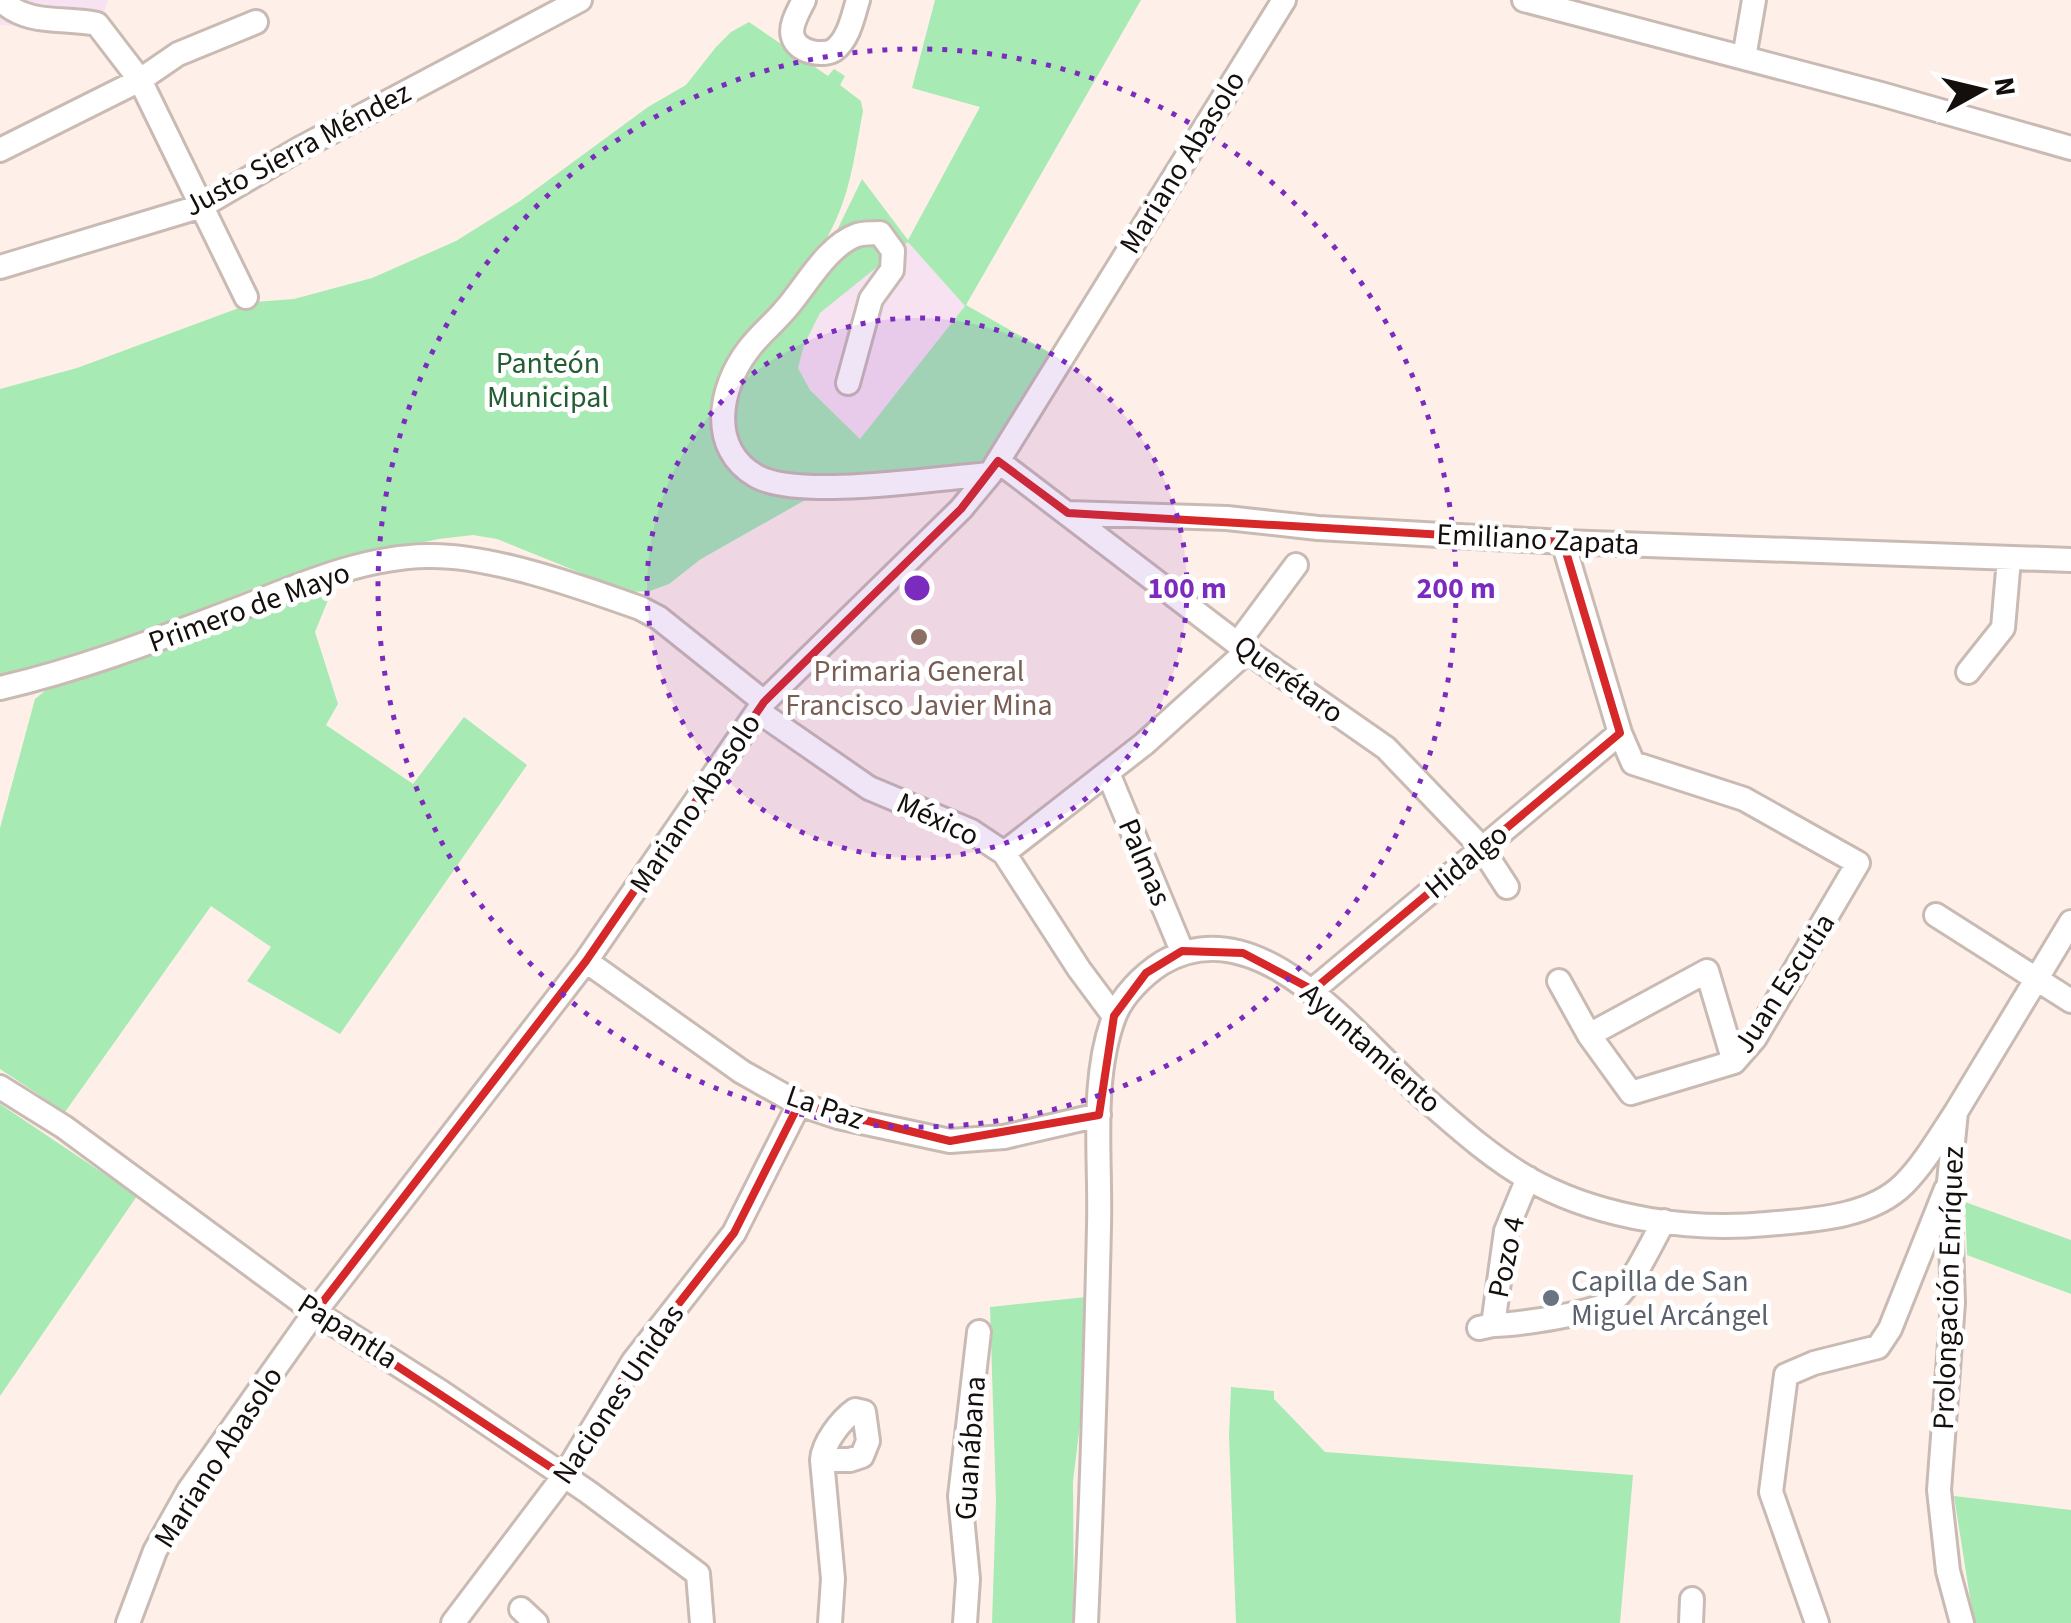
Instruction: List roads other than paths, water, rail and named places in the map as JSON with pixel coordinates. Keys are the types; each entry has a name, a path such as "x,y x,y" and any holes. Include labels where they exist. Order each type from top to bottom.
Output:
{"street":[{"path":"1,0 13,11 43,20 97,24 140,80 246,298"},
{"name":"Justo Sierra Méndez","path":"0,267 202,206 315,140 580,0"},
{"path":"804,0 794,19 792,36 796,43 819,54 833,51 846,35 858,0"},
{"name":"Mariano Abasolo","path":"128,1623 155,1552 189,1490 315,1312 586,961 761,706 961,509 994,468 1284,0"},
{"path":"1524,0 2071,148"},
{"path":"1744,58 1754,0"},
{"path":"0,150 140,80 178,54 256,22"},
{"path":"848,383 872,300 892,270 893,251 880,232 857,235 834,250 746,352 723,399 723,435 738,461 757,477 785,486 814,488 994,468"},
{"name":"Querétaro","path":"994,468 1068,513 1242,647 1386,748 1481,847 1506,888"},
{"name":"Emiliano Zapata","path":"1068,513 1227,518 1318,528 1563,542 2071,560"},
{"path":"1563,542 1620,732"},
{"name":"Primero de Mayo","path":"0,688 95,663 320,578 374,563 428,556 504,565 640,608 658,618 761,706"},
{"path":"1968,672 2003,628 2009,558"},
{"path":"1004,852 1108,774 1242,647 1296,565"},
{"name":"México","path":"761,706 869,788 970,831 1004,852 1079,970 1114,1016"},
{"name":"Juan Escutia","path":"1589,1035 1631,1093 1734,1062 1755,1038 1858,863 1744,799 1634,763 1620,732"},
{"name":"Hidalgo","path":"1313,990 1620,732"},
{"name":"Palmas","path":"1108,774 1182,951"},
{"path":"1936,915 2071,1000"},
{"name":"Prolongación Enríquez","path":"1962,1623 1948,1572 1939,1490 1954,1303 1950,1182 1956,1112 2071,922"},
{"path":"1086,1623 1104,1062 1114,1016 1146,973 1182,951"},
{"name":"Ayuntamiento","path":"1182,951 1243,952 1313,990 1422,1095 1500,1159 1528,1178 1634,1218 1752,1226 1821,1219 1878,1203 1907,1181 1956,1112"},
{"name":"La Paz","path":"586,961 706,1048 799,1104 838,1117 950,1141 1004,1137 1100,1115"},
{"path":"1559,982 1589,1035 1708,970 1734,1062"},
{"name":"Papantla","path":"0,1087 64,1126 315,1312 564,1476 698,1574 702,1623"},
{"name":"Naciones Unidas","path":"453,1623 564,1476 632,1362 734,1233 799,1104"},
{"name":"Pozo 4","path":"1528,1178 1506,1231 1486,1326 1528,1323 1611,1303 1636,1270 1664,1221"},
{"path":"1817,1623 1770,1492 1786,1376 1798,1367 1878,1347 1890,1329 1950,1182"},
{"name":"Guanábana","path":"965,1623 968,1579 960,1496 979,1332"},
{"path":"822,1460 833,1579 830,1623"},
{"path":"1691,1623 1692,1599"}],"place":[{"name":"Primaria General Francisco Javier Mina","path":"919,637"},
{"name":"Capilla de San Miguel Arcángel","path":"1551,1298"}],"park label":[{"name":"Panteón Municipal","path":"548,380"}]}
